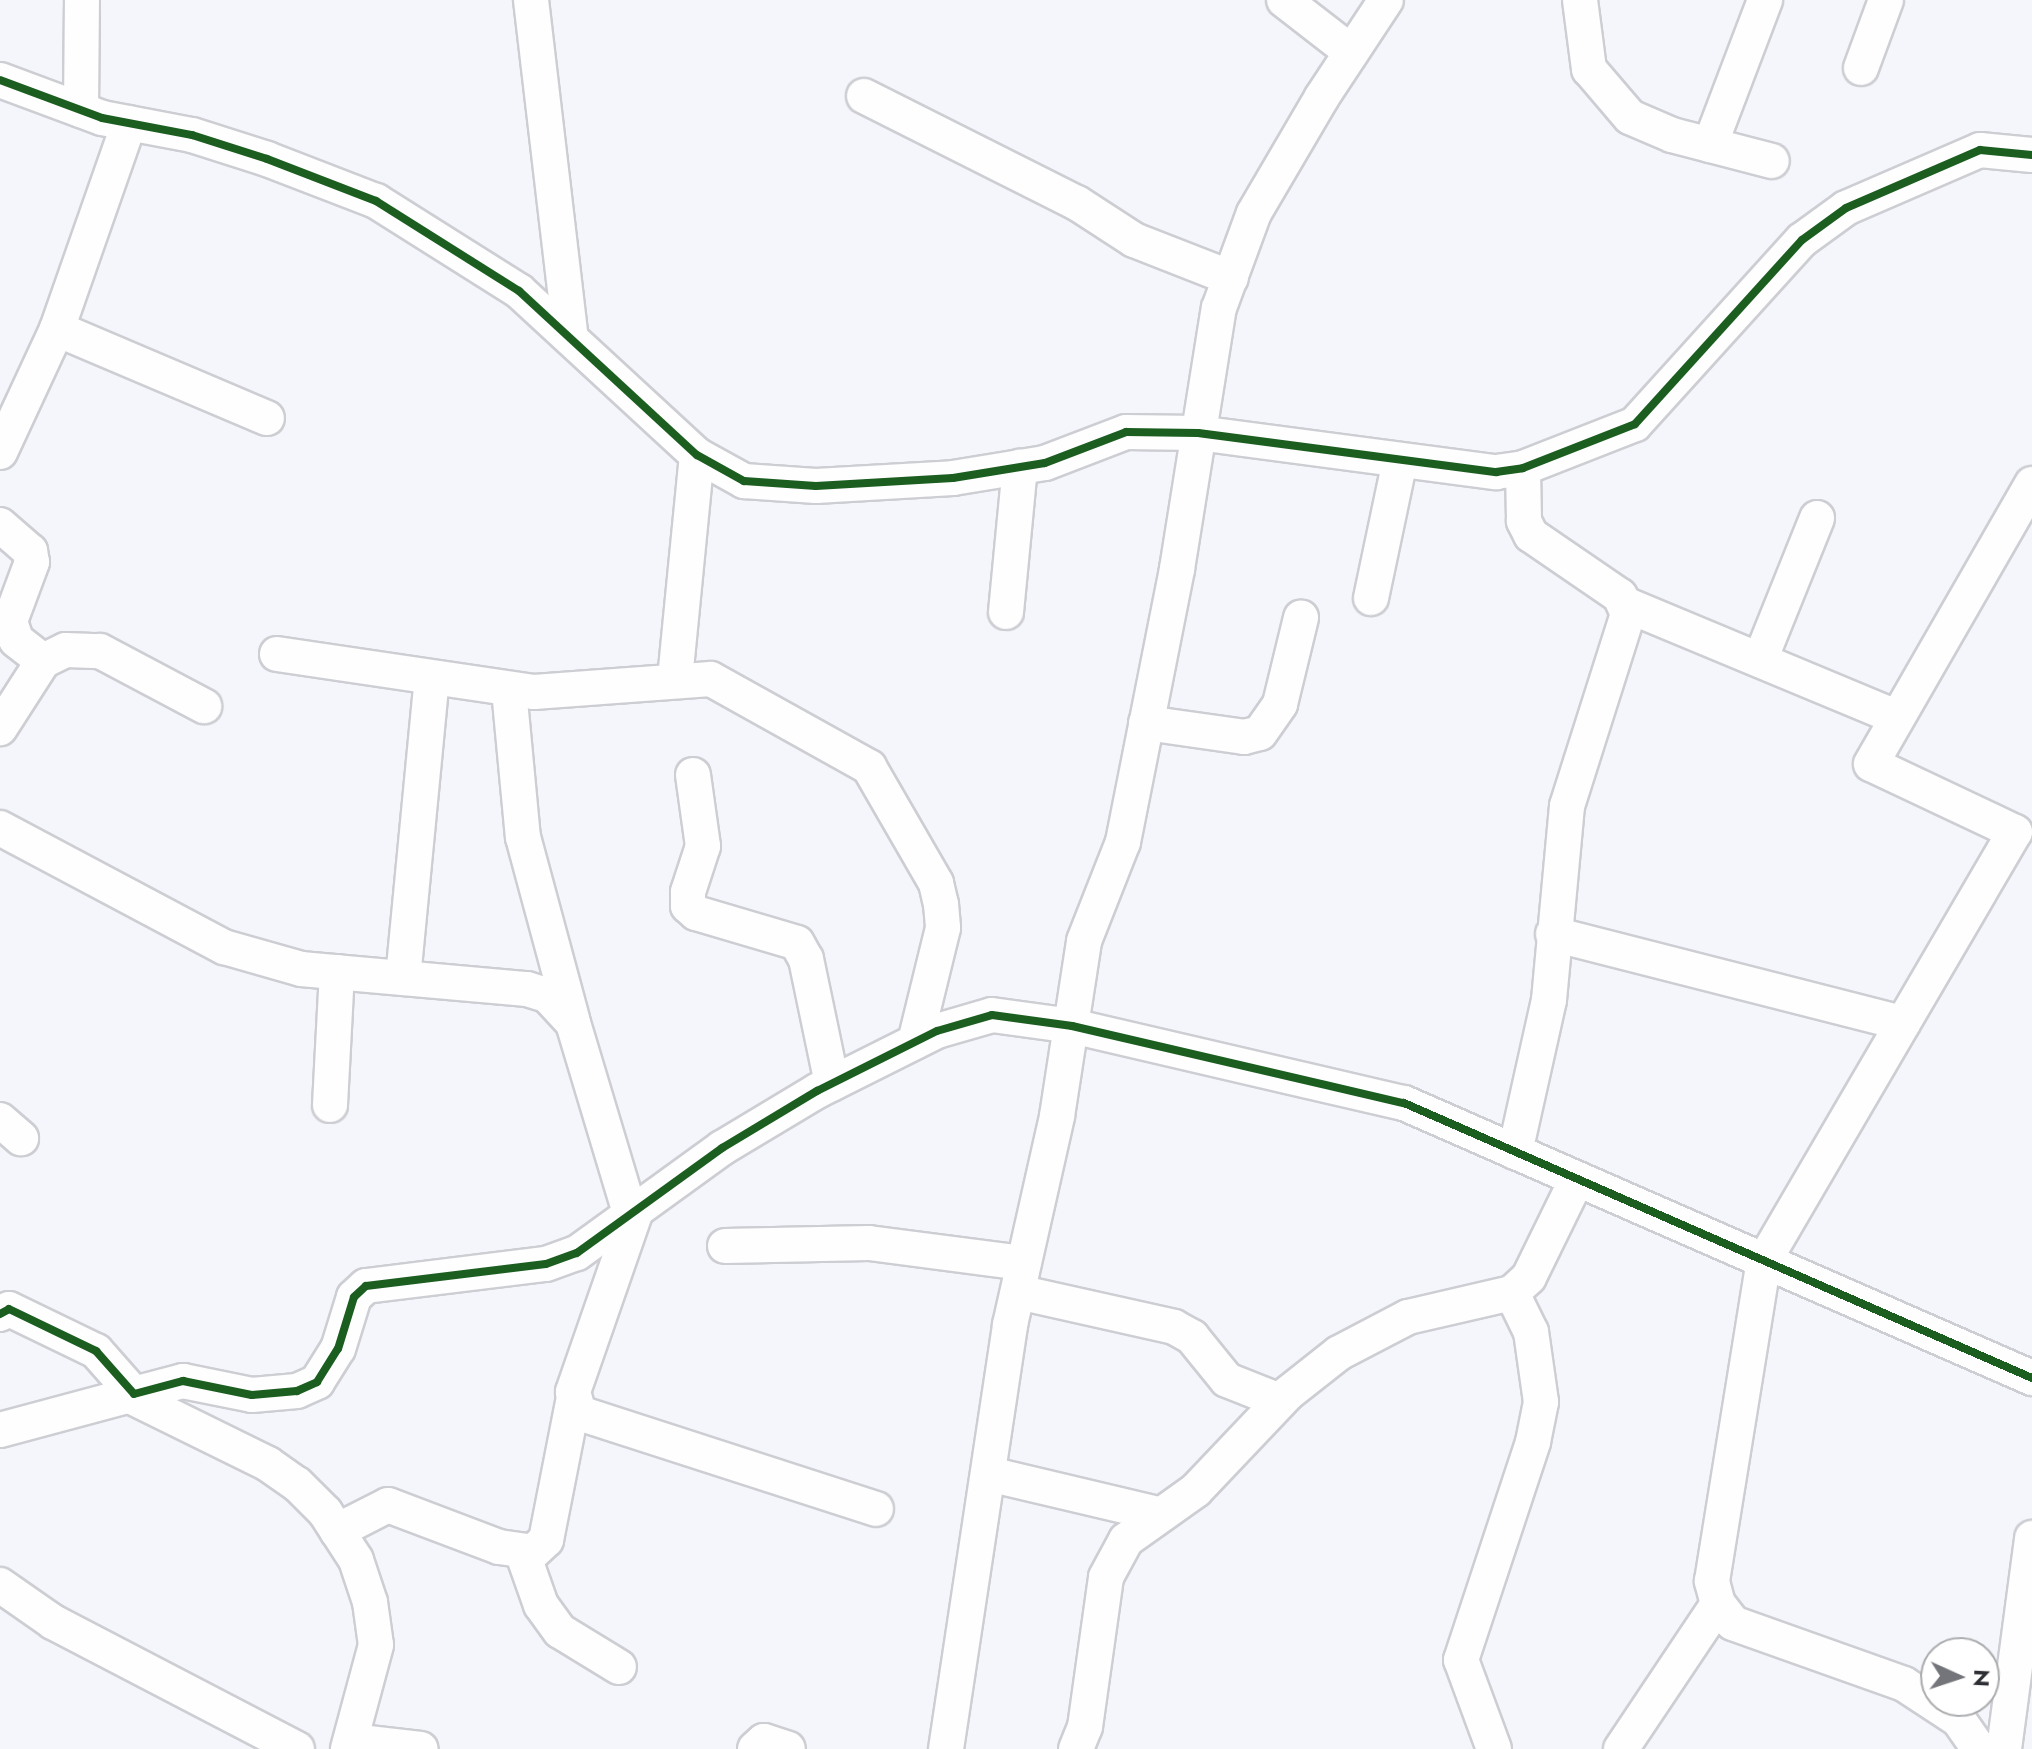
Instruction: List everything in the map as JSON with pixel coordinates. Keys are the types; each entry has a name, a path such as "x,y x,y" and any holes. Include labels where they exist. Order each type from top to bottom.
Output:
{"street":[{"path":"81,110 82,0"},
{"path":"531,0 571,338"},
{"path":"1284,0 1351,52"},
{"path":"946,1749 1021,1278 1072,1026 1084,941 1123,842 1219,308 1254,213 1386,0"},
{"path":"1580,0 1589,69 1604,92 1630,117 1710,145 1772,161"},
{"path":"1710,145 1765,0"},
{"path":"1861,68 1886,0"},
{"path":"0,80 81,110 222,144 376,201 519,291 697,455 744,481 816,486 891,485 1020,467 1126,432 1198,433 1496,472 1523,468 1635,424 1802,240 1846,208 1980,150 2032,155"},
{"path":"864,96 1077,203 1134,240 1231,278"},
{"path":"0,452 57,329 129,123"},
{"path":"57,329 267,418"},
{"path":"675,679 697,455"},
{"path":"1371,598 1400,460"},
{"path":"1006,612 1020,467"},
{"path":"1523,468 1524,521 1531,535 1627,605 1896,717"},
{"path":"1979,1749 1959,1720 1904,1684 1733,1623 1718,1604 1712,1581 1764,1261 1903,1023 2026,828 1871,764 2032,484"},
{"path":"1760,660 1817,518"},
{"path":"0,525 30,551 32,562 10,621 16,640 43,661"},
{"path":"1515,1152 1546,1016 1567,806 1627,605"},
{"path":"1146,723 1244,737 1260,733 1280,704 1301,618"},
{"path":"0,728 43,661 66,650 100,651 204,706"},
{"path":"277,654 509,690 572,692 675,679 711,679 869,767 882,783 936,883 941,904 943,928 915,1042"},
{"path":"403,978 432,678"},
{"path":"509,690 523,837 573,1023 633,1210 573,1402 546,1540 523,1554"},
{"path":"693,775 703,846 688,892 688,906 696,913 790,939 803,950 832,1083"},
{"path":"0,828 224,947 301,969 527,989 547,995 573,1023"},
{"path":"1553,934 1903,1023"},
{"path":"330,1105 337,972"},
{"path":"0,1430 183,1381 252,1395 297,1391 317,1382 338,1349 354,1297 366,1286 546,1264 577,1253 722,1148 832,1083 915,1042 992,1015 1072,1026 1404,1103 2032,1378"},
{"path":"1076,1749 1085,1727 1106,1577 1126,1540 1158,1514 1196,1490 1280,1401 1339,1353 1408,1317 1512,1293 1529,1277 1577,1179"},
{"path":"725,1246 869,1243 1021,1278 1174,1327 1192,1337 1227,1380 1280,1401"},
{"path":"1494,1749 1461,1660 1533,1442 1541,1402 1531,1332 1512,1293"},
{"path":"0,1314 9,1309 96,1351 132,1395 268,1464 297,1484 337,1531 356,1560 370,1602 376,1645 350,1745 421,1749"},
{"path":"573,1402 593,1420 876,1509"},
{"path":"989,1474 1158,1514"},
{"path":"337,1531 388,1505 523,1554"},
{"path":"2004,1749 2032,1538"},
{"path":"523,1554 536,1596 560,1631 619,1667"},
{"path":"0,1585 53,1622 297,1749"},
{"path":"1621,1749 1718,1604"},
{"path":"755,1749 764,1741 788,1749"}],"cycle path":[{"path":"0,80 102,118 192,135 267,159 376,201 519,291 697,455 744,481 816,486 953,478 1045,463 1126,432 1198,433 1496,472 1523,468 1635,424 1802,240 1846,208 1980,150 2032,155"},
{"path":"0,1314 9,1309 96,1351 134,1394 183,1381 252,1395 297,1391 317,1382 338,1349 354,1297 366,1286 546,1264 577,1253 722,1148 817,1091 937,1031 992,1015 1072,1026 1404,1103 2032,1378"}]}
